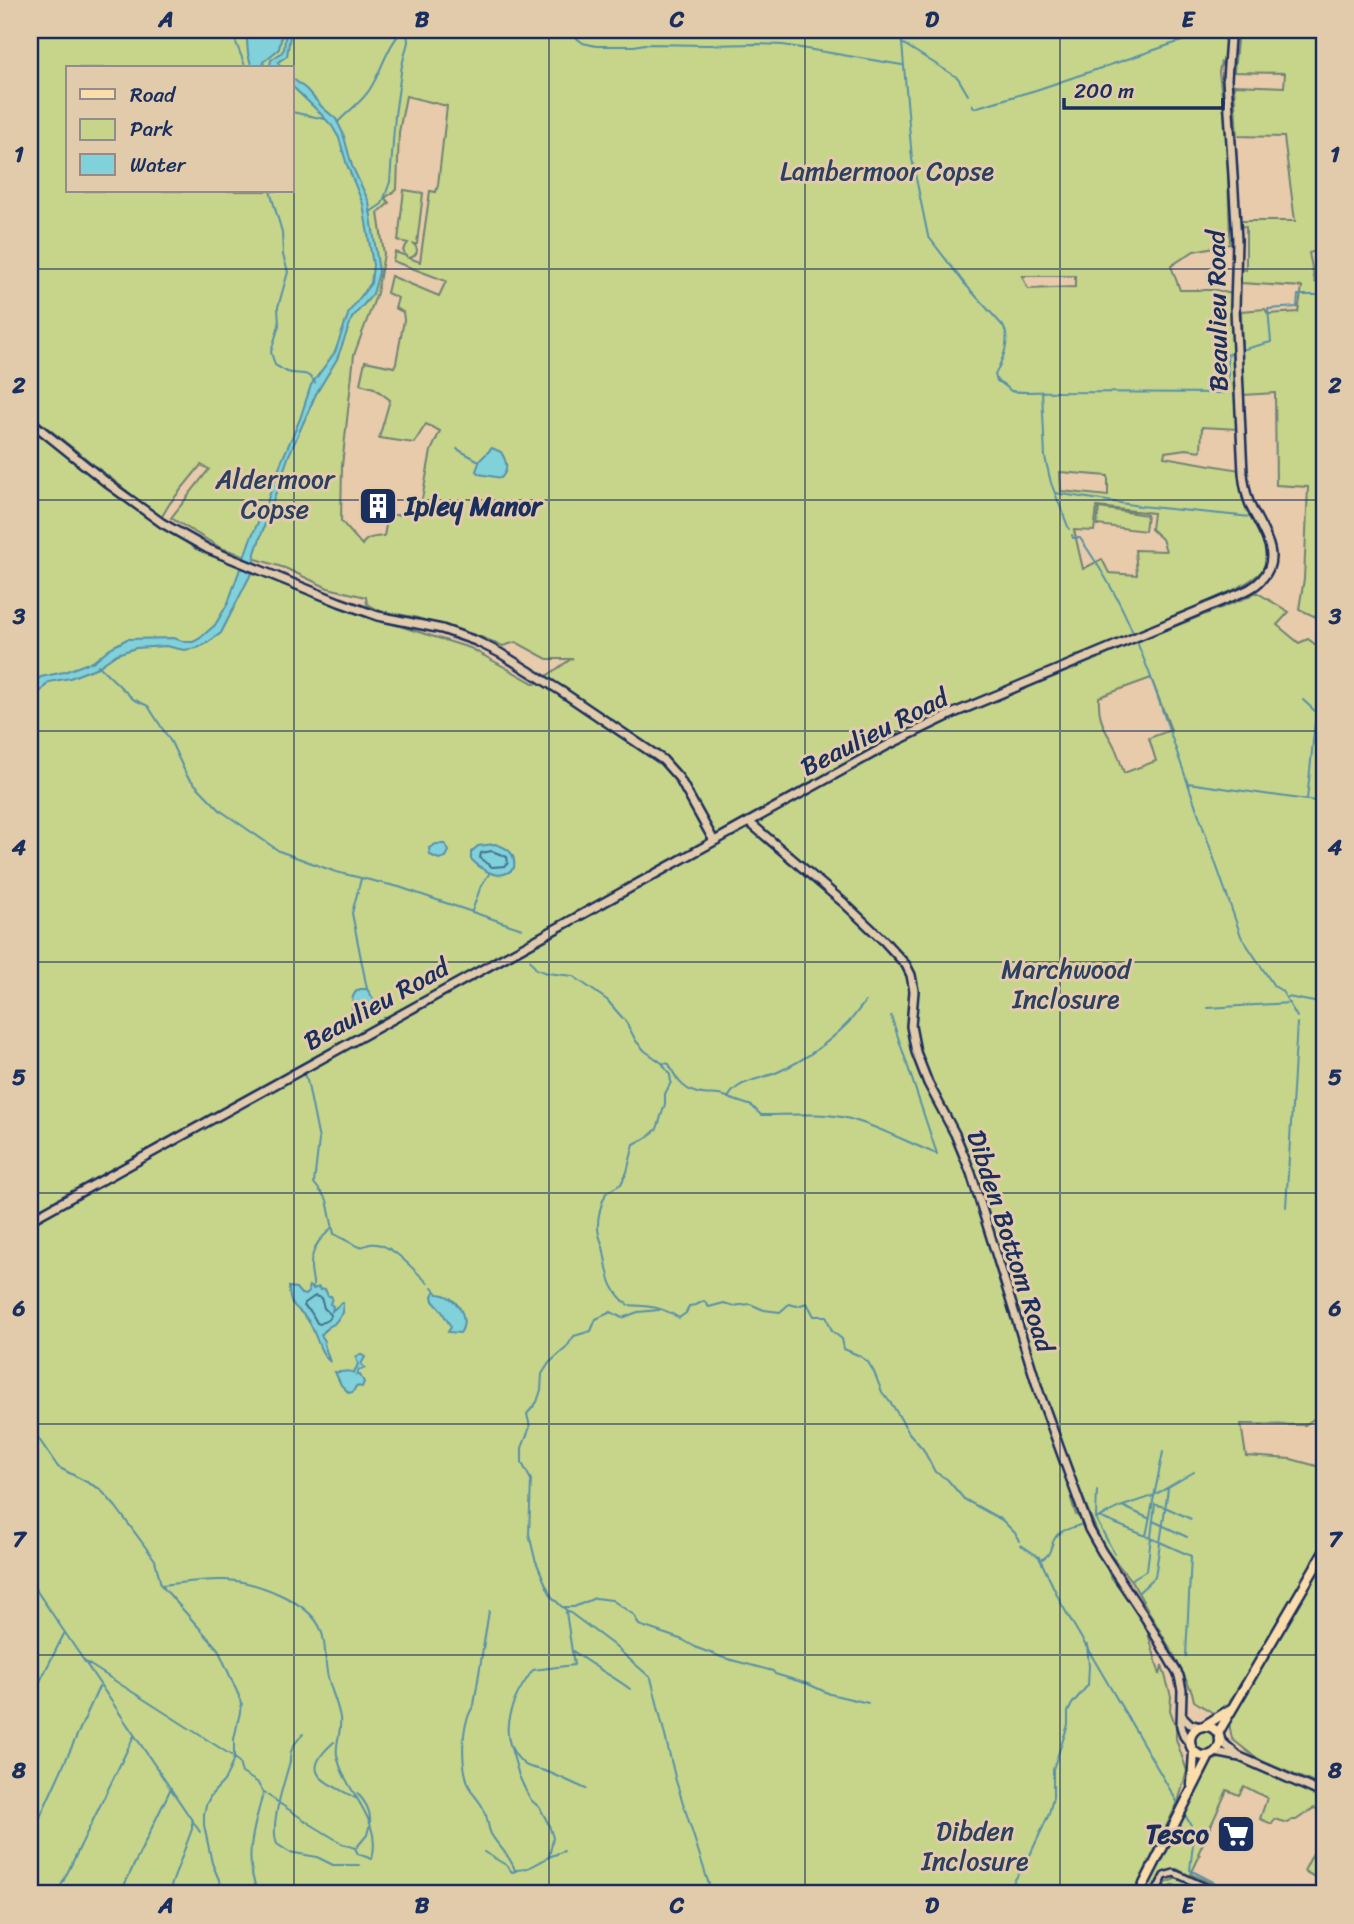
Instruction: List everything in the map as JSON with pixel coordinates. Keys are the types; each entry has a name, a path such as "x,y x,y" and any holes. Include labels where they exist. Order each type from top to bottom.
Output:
{"main road":[{"path":"1219,1737 1231,1708 1248,1684 1324,1552"},
{"path":"1192,1788 1191,1735 1231,1708"},
{"path":"1139,1894 1192,1788 1220,1745 1219,1737 1212,1727 1202,1726"},
{"path":"1192,1748 1201,1756 1212,1754"}],"street":[{"name":"Beaulieu Road","path":"30,1220 931,723 1229,598 1262,579 1271,562 1270,545 1246,495 1243,473 1235,320 1237,228 1227,79 1232,30"},
{"path":"30,422 162,523 208,549 378,616 442,629 500,653 570,696 663,760 679,778 714,841"},
{"name":"Dibden Bottom Road","path":"749,822 824,885 884,941 902,959 911,975 914,991 911,1026 916,1052 971,1173 1050,1425 1089,1529 1153,1629 1180,1678 1181,1726 1192,1748"},
{"path":"1182,1716 1187,1723 1202,1726"},
{"path":"1219,1737 1240,1757"},
{"path":"1212,1754 1240,1757 1324,1794"},
{"path":"1155,1894 1164,1876 1169,1873 1220,1894"}],"green space":[{"path":"30,30 1231,30 1225,74 1221,61 1219,72 1227,136 1230,244 1194,251 1171,266 1180,290 1216,290 1232,294 1232,353 1238,429 1202,427 1201,451 1186,449 1165,452 1164,457 1240,470 1242,498 1265,546 1266,566 1248,582 1166,619 1165,625 1090,653 1074,656 1076,666 1256,592 1289,612 1277,625 1299,643 1308,639 1316,645 1324,636 1324,1406 1318,1416 1305,1425 1241,1424 1246,1456 1291,1459 1324,1468 1324,1787 1251,1754 1232,1739 1229,1723 1194,1701 1176,1659 1132,1582 1102,1544 1067,1459 1062,1462 1073,1493 1071,1499 1076,1515 1082,1520 1110,1576 1146,1626 1160,1675 1162,1665 1171,1696 1170,1710 1176,1727 1176,1739 1187,1771 1178,1802 1134,1894 30,1894 30,1222 590,912 578,910 550,930 495,956 402,1012 30,1217 30,427 100,482 196,549 364,615 470,648 535,684 571,659 547,659 516,642 503,646 414,617 380,611 367,604 366,597 328,588 285,568 221,548 171,518 209,469 201,465 161,518 30,414","holes":["406,96 447,106 438,185 436,192 430,191 420,262 409,258 417,251 414,244 417,244 423,193 404,190 398,241 408,243 403,250 406,256 395,252 393,261 446,281 439,296 391,276 387,293 398,298 395,308 403,312 404,320 396,363 394,367 365,361 360,384 374,388 390,400 379,438 414,443 426,424 440,431 431,451 419,515 388,515 384,536 368,539 362,545 341,521 342,466 354,355 377,293 384,254 378,213 389,203 385,198 397,189 399,132","1022,276 1075,276 1075,287 1028,289","1060,472 1108,476 1108,496 1061,491","1097,507 1153,513 1151,529 1162,539 1166,551 1135,550 1137,575 1109,573 1102,559 1083,569 1074,530 1094,531","1151,678 1171,730 1149,738 1156,761 1124,773 1115,747 1103,725 1099,697"]},
{"path":"1238,30 1324,30 1324,249 1309,253 1315,282 1324,283 1324,621 1299,609 1304,579 1308,487 1276,485 1275,393 1243,395 1241,311 1265,309 1268,314 1298,312 1302,287 1241,283 1241,269 1246,270 1246,227 1241,226 1240,221 1295,221 1284,137 1237,136 1234,85 1284,87 1285,73 1234,72"},
{"path":"1099,508 1147,515 1145,531 1097,525"},
{"path":"1205,1731 1213,1734 1216,1742 1213,1750 1205,1753 1197,1750 1194,1742 1197,1734"},
{"path":"1223,1757 1238,1760 1324,1797 1324,1811 1314,1808 1296,1820 1287,1823 1274,1819 1272,1824 1260,1819 1267,1798 1244,1786 1239,1795 1227,1790 1191,1874 1235,1894 1225,1894 1177,1869 1167,1871 1153,1894 1142,1894 1188,1809 1204,1772 1211,1761"},
{"path":"1324,1845 1324,1882 1304,1871 1316,1847"},
{"path":"1179,1877 1216,1894 1192,1894 1173,1885 1165,1894 1160,1894 1166,1883"}],"water":[{"path":"246,30 283,30 279,49 263,62 264,66 252,66 248,54"},
{"path":"286,30 291,30 287,56 278,62 280,66 271,66 271,60 284,49"},
{"path":"294,80 336,119 343,133 352,166 369,202 379,272 373,294 352,318 337,359 316,394 289,455 255,553 254,568 221,633 206,644 184,650 166,646 136,648 117,654 98,667 70,678 49,682 40,692 30,694 30,685 41,677 94,661 127,639 174,638 193,642 215,625 228,603 311,385 335,352 349,312 371,283 373,265 363,204 339,138 320,113 294,88"},
{"path":"492,448 501,452 506,462 501,478 476,471 480,460"},
{"path":"436,844 445,844 449,851 446,857 439,859 430,855 429,848"},
{"path":"495,844 507,849 512,855 514,868 509,872 492,873 471,859 471,852 478,846"},
{"path":"360,989 367,989 376,1003 373,1009 357,1015 352,1011 352,1001"},
{"path":"309,1286 313,1289 325,1289 332,1298 332,1311 343,1303 343,1313 321,1335 330,1362 322,1352 310,1324 290,1299 289,1287 306,1295"},
{"path":"435,1290 438,1294 451,1298 460,1308 464,1321 460,1333 448,1332 451,1327 433,1301"},
{"path":"360,1354 365,1357 361,1364 365,1368 359,1370 357,1375 360,1375 364,1382 362,1387 356,1386 353,1392 349,1393 341,1385 335,1372 354,1373 358,1364 356,1358"}],"waterway":[{"path":"231,30 245,66"},
{"path":"338,122 367,94 393,43 403,30"},
{"path":"370,212 382,204 390,182 395,115 408,42 407,30"},
{"path":"566,30 583,43 596,46 783,45 902,65"},
{"path":"898,30 902,43 958,78 968,95"},
{"path":"972,104 974,108 1036,90 1218,30"},
{"path":"902,43 912,159 928,236 1006,332 1003,357 995,375 997,381 1011,391 1019,392 1225,393 1229,390 1227,355 1232,353"},
{"path":"294,112 325,119"},
{"path":"270,192 282,232 283,255 288,272 278,307 279,325 271,352 275,365 287,372 306,374 315,383"},
{"path":"1241,350 1271,342 1268,309 1297,307 1298,295 1324,295"},
{"path":"1042,391 1045,457 1051,483 1069,529"},
{"path":"457,449 479,461"},
{"path":"1055,493 1140,506 1251,517"},
{"path":"1072,535 1073,538 1080,538 1095,560 1133,633"},
{"path":"1137,642 1241,936 1274,986 1282,991 1297,1017"},
{"path":"98,665 133,699 148,706 171,742 187,776 221,811 279,851 336,872 399,887 522,929"},
{"path":"1188,783 1307,800 1316,712 1303,700"},
{"path":"1308,800 1324,802"},
{"path":"472,911 481,886 489,874"},
{"path":"361,879 352,913 367,989"},
{"path":"530,960 536,969 573,976 607,1000 626,1022 636,1041 662,1063 670,1075 671,1082 665,1094 665,1104 657,1129 634,1144 621,1184 606,1193 599,1213 598,1232 613,1287 621,1299 628,1305 660,1309 679,1318 686,1313 689,1306 704,1301 709,1307 724,1303 732,1306 750,1304 764,1310 780,1312 789,1304 797,1306 807,1303 814,1316 826,1316 832,1331 842,1339 844,1349 868,1362 882,1392 923,1449 935,1472 947,1479 964,1499 1002,1520 1019,1541"},
{"path":"1288,997 1314,1002 1324,999"},
{"path":"865,1002 848,1023 816,1050 780,1071 744,1083 728,1098 752,1106 761,1115 818,1115 850,1119 937,1154 891,1016"},
{"path":"1208,1008 1290,1003"},
{"path":"1286,1207 1297,1023"},
{"path":"664,1063 669,1064 687,1089 701,1094 727,1097"},
{"path":"302,1072 307,1080 319,1140 314,1183 327,1200 334,1234 359,1247 370,1244 386,1247 428,1283"},
{"path":"313,1289 312,1257 318,1243 331,1228"},
{"path":"432,1287 435,1290"},
{"path":"659,1310 638,1312 622,1318 611,1312 596,1319 591,1331 574,1336 566,1348 549,1363 542,1374 537,1402 527,1414 530,1427 522,1448 522,1463 531,1480 529,1534 535,1559 552,1597 651,1678 676,1781 712,1894"},
{"path":"30,1426 58,1467 100,1489 116,1507 155,1560 161,1585 218,1649 242,1703 232,1764 224,1781 211,1795 204,1814 212,1863 225,1894"},
{"path":"1146,1536 1163,1452"},
{"path":"1114,1553 1096,1519 1120,1507 1153,1496 1194,1472"},
{"path":"1139,1592 1155,1577 1168,1489"},
{"path":"1096,1517 1097,1490"},
{"path":"1132,1579 1147,1570 1155,1504"},
{"path":"1157,1505 1191,1519"},
{"path":"1124,1507 1148,1518"},
{"path":"1099,1517 1191,1556 1186,1656"},
{"path":"1153,1521 1187,1537"},
{"path":"1040,1560 1049,1553 1057,1535 1080,1525"},
{"path":"1021,1545 1039,1557 1062,1605 1179,1805"},
{"path":"84,1661 234,1757 242,1773 257,1782 263,1792 343,1844 355,1848 358,1854 372,1859 374,1844 368,1818 347,1781 337,1755 340,1718 329,1682 323,1636 315,1620 280,1594 251,1584 217,1580 161,1585"},
{"path":"30,1581 200,1832"},
{"path":"564,1607 574,1607 595,1598 612,1600 634,1615 639,1625 724,1658 773,1671 830,1694 868,1703"},
{"path":"489,1611 474,1705 464,1735 463,1759 467,1781 485,1811 491,1834 515,1870 519,1870 549,1857 553,1838 540,1808 531,1800 519,1776 509,1741"},
{"path":"566,1612 574,1665 533,1670 513,1704 509,1717 509,1741 514,1753 524,1764 586,1789"},
{"path":"30,1701 64,1634"},
{"path":"1001,1894 1013,1883 1030,1855 1049,1814 1053,1797 1053,1769 1068,1725 1068,1712 1088,1685 1087,1645"},
{"path":"573,1651 630,1689"},
{"path":"30,1839 99,1687"},
{"path":"303,1734 292,1749 279,1802 275,1825 277,1844 289,1852 317,1857 333,1865 359,1865"},
{"path":"57,1894 134,1736"},
{"path":"334,1742 317,1763 317,1770 320,1777 357,1799"},
{"path":"120,1894 171,1788"},
{"path":"357,1793 367,1806 370,1822"},
{"path":"259,1894 250,1857 253,1831 263,1794"},
{"path":"1185,1815 1191,1825"},
{"path":"168,1894 192,1823"},
{"path":"357,1847 367,1835 369,1827"},
{"path":"1194,1830 1197,1835 1193,1844 1190,1870 1221,1886"},
{"path":"549,1857 564,1851"},
{"path":"484,1852 506,1865 512,1872 516,1871"}],"place":[{"name":"Ipley Manor","path":"378,506"},
{"name":"Tesco","path":"1236,1834"}],"park label":[{"name":"Lambermoor Copse","path":"887,171"},
{"name":"Aldermoor Copse","path":"275,494"},
{"name":"Marchwood Inclosure","path":"1066,984"},
{"name":"Dibden Inclosure","path":"975,1846"}]}
